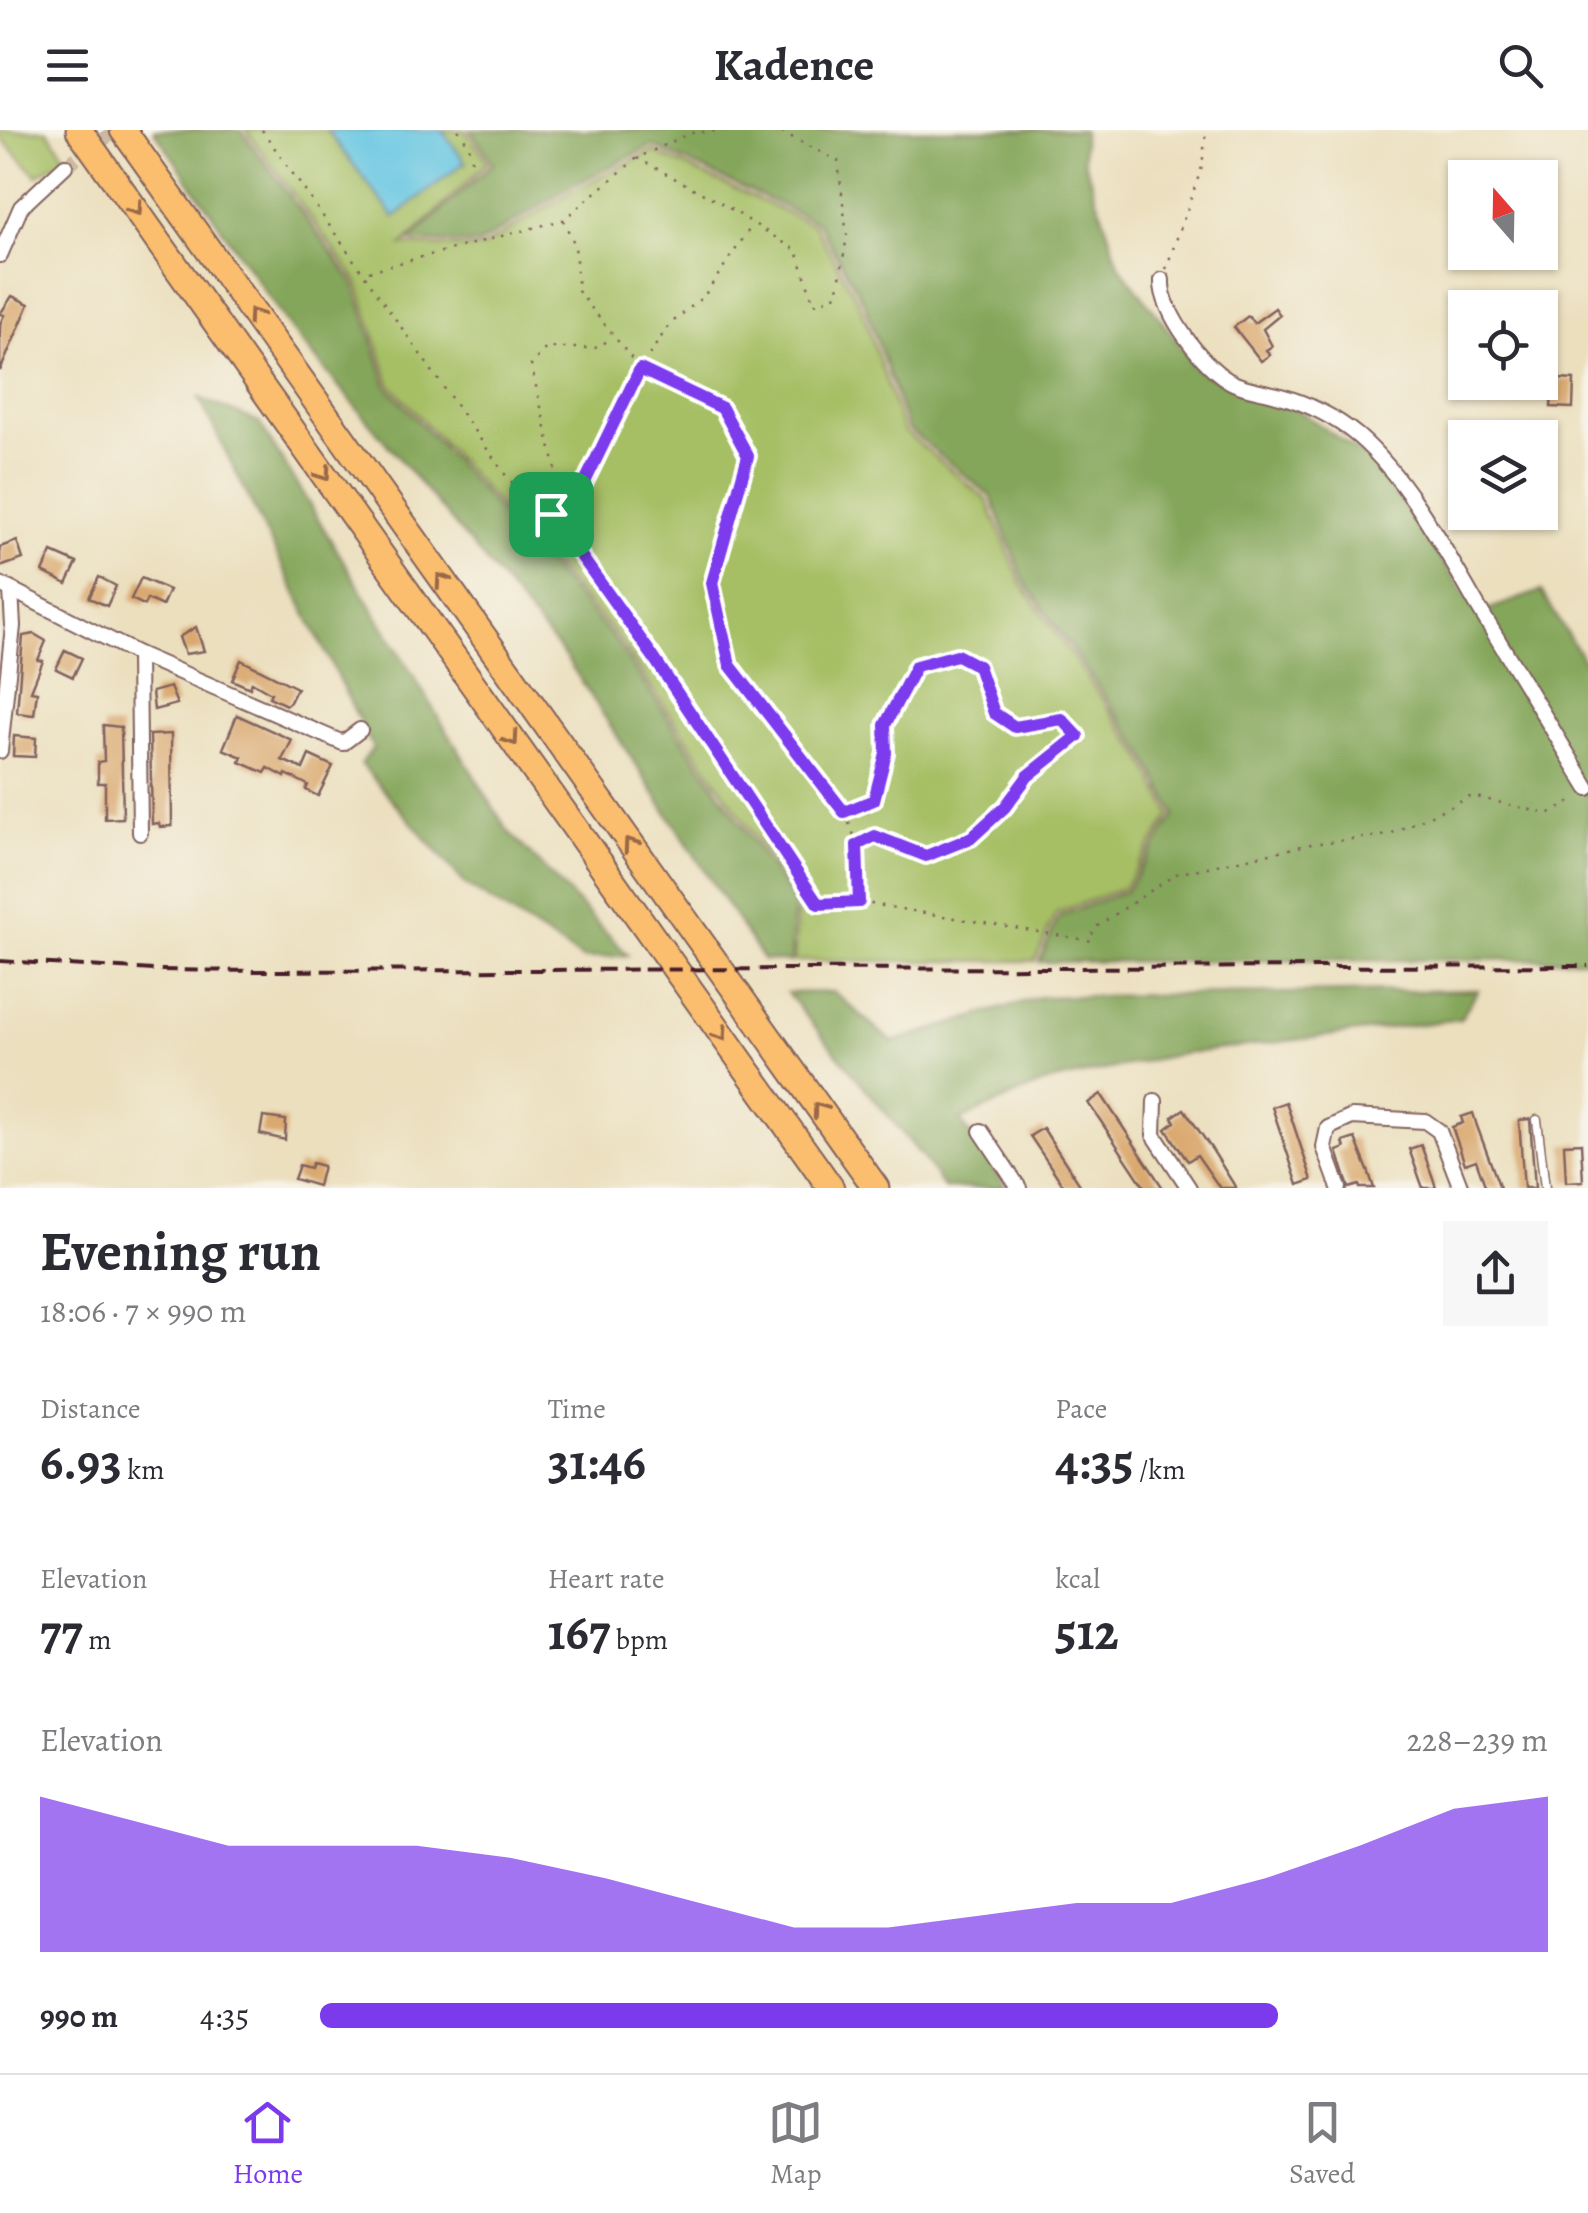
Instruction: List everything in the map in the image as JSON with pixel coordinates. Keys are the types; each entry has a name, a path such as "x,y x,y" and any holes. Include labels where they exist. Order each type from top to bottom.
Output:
{"highway":[{"path":"80,130 830,1188"},
{"path":"123,130 876,1188"}],"street":[{"path":"0,255 21,208 65,166"},
{"path":"1162,280 1164,300 1183,334 1218,372 1231,382 1283,396 1338,420 1362,439 1434,532 1588,790"},
{"path":"6,587 138,654 343,743 360,730"},
{"path":"0,752 13,626 6,587"},
{"path":"138,654 140,833"},
{"path":"1154,1102 1154,1135 1189,1188"},
{"path":"1339,1188 1324,1147 1328,1128 1352,1117 1424,1122 1439,1131 1461,1188"},
{"path":"981,1131 1019,1188"}],"lane":[{"path":"1538,1120 1544,1188"}],"path":[{"path":"262,130 508,480 551,514 652,655 818,904 859,902 1092,941 1093,929 1176,874 1311,844 1388,835 1472,796 1548,814 1588,790"},
{"path":"458,130 469,145 472,161"},
{"path":"370,270 563,220 637,158 691,133 729,130"},
{"path":"637,158 796,251 814,304 837,296 847,236 838,161 778,130"},
{"path":"1162,280 1202,167 1206,130"},
{"path":"563,220 575,245 578,290 615,338 640,369 722,408 748,456 712,583 730,665 844,812 857,845 859,902"},
{"path":"551,514 584,484 640,369 669,325 704,296 753,224"},
{"path":"564,502 531,364 546,348 595,348 615,338"},
{"path":"844,812 874,800 886,753 885,725 916,666 957,655 978,666 994,713 1015,727 1062,719 1078,736 1028,776 1005,807 971,838 926,856 875,836 857,845"}],"green space":[{"path":"0,130 47,130 66,157 37,176 0,137"},
{"path":"154,130 241,130 354,283 387,386 612,636 794,901 791,962 763,960 567,659 290,328"},
{"path":"246,130 333,130 329,132 465,163 442,130 465,130 488,162 402,245 481,248 572,191 652,151 814,225 860,304 903,430 987,500 1021,583 1141,755 1171,815 1124,888 1056,913 1035,961 794,961 798,900 615,634 390,384 357,281"},
{"path":"470,130 1083,130 1083,158 1120,267 1202,373 1294,407 1374,463 1479,613 1541,591 1588,668 1588,959 1039,962 1059,916 1126,891 1175,815 1144,753 1024,581 991,497 907,428 864,302 817,222 652,146 570,187 479,244 409,241 493,163"},
{"path":"199,398 259,422 507,830 628,955 583,959 466,885 361,764 373,748"},
{"path":"1478,990 1460,1019 1175,1055 1043,1083 960,1120 1006,1188 944,1188 787,993 834,992 892,1042 1039,997"}],"water":[{"path":"442,130 465,162 394,217 329,133"}],"building":[{"path":"12,296 29,304 0,371 0,324 4,315 0,314"},
{"path":"1275,308 1280,315 1263,329 1272,346 1266,350 1270,355 1261,361 1234,327 1248,316 1254,323"},
{"path":"1559,379 1574,380 1573,408 1551,407 1558,394"},
{"path":"17,541 23,559 0,567 0,547"},
{"path":"52,552 77,563 67,584 43,572"},
{"path":"99,577 116,586 107,606 89,598"},
{"path":"141,578 169,590 162,606 147,599 144,605 131,599"},
{"path":"196,627 204,651 185,654 179,637"},
{"path":"34,634 46,641 31,691 37,692 34,715 17,713 23,636"},
{"path":"65,650 82,658 73,677 56,669"},
{"path":"241,660 297,688 290,702 286,705 269,697 271,693 252,682 250,688 232,680"},
{"path":"170,687 177,704 154,710 152,692"},
{"path":"237,715 292,740 282,760 303,769 309,755 333,766 318,796 306,790 308,785 286,774 285,777 268,768 265,773 223,749"},
{"path":"103,725 121,727 123,818 105,819 105,783 98,783 98,762 104,761"},
{"path":"171,734 172,826 160,827 159,823 152,824 150,735"},
{"path":"14,736 36,738 35,757 13,756"},
{"path":"1101,1094 1163,1188 1145,1188 1088,1103"},
{"path":"1286,1102 1312,1180 1298,1185 1272,1107"},
{"path":"1184,1109 1236,1188 1220,1188 1197,1155 1188,1161 1166,1129 1175,1122 1172,1117"},
{"path":"1473,1113 1500,1188 1486,1188 1476,1160 1465,1164 1452,1127 1463,1123 1461,1117"},
{"path":"263,1117 286,1120 285,1140 260,1134"},
{"path":"1530,1119 1535,1188 1524,1188 1519,1120"},
{"path":"1043,1128 1082,1188 1065,1188 1030,1136"},
{"path":"1355,1138 1374,1188 1349,1188 1337,1151 1345,1148 1343,1142"},
{"path":"1581,1143 1583,1181 1566,1182 1564,1144"},
{"path":"1421,1145 1436,1188 1423,1188 1409,1149"},
{"path":"312,1163 323,1166 318,1186 294,1179 299,1165 310,1168"}],"tunnel":[{"path":"65,166 117,130"}],"railway":[{"path":"0,961 154,970 263,971 1588,966"}],"route":[{"path":"640,369 722,408 748,456 712,583 730,665 844,812 874,800 886,753 885,725 916,666 957,655 978,666 994,713 1015,727 1062,719 1078,736 1028,776 1005,807 971,838 926,856 875,836 857,845 859,902 818,904 652,655 551,514 584,484 640,369"}]}
